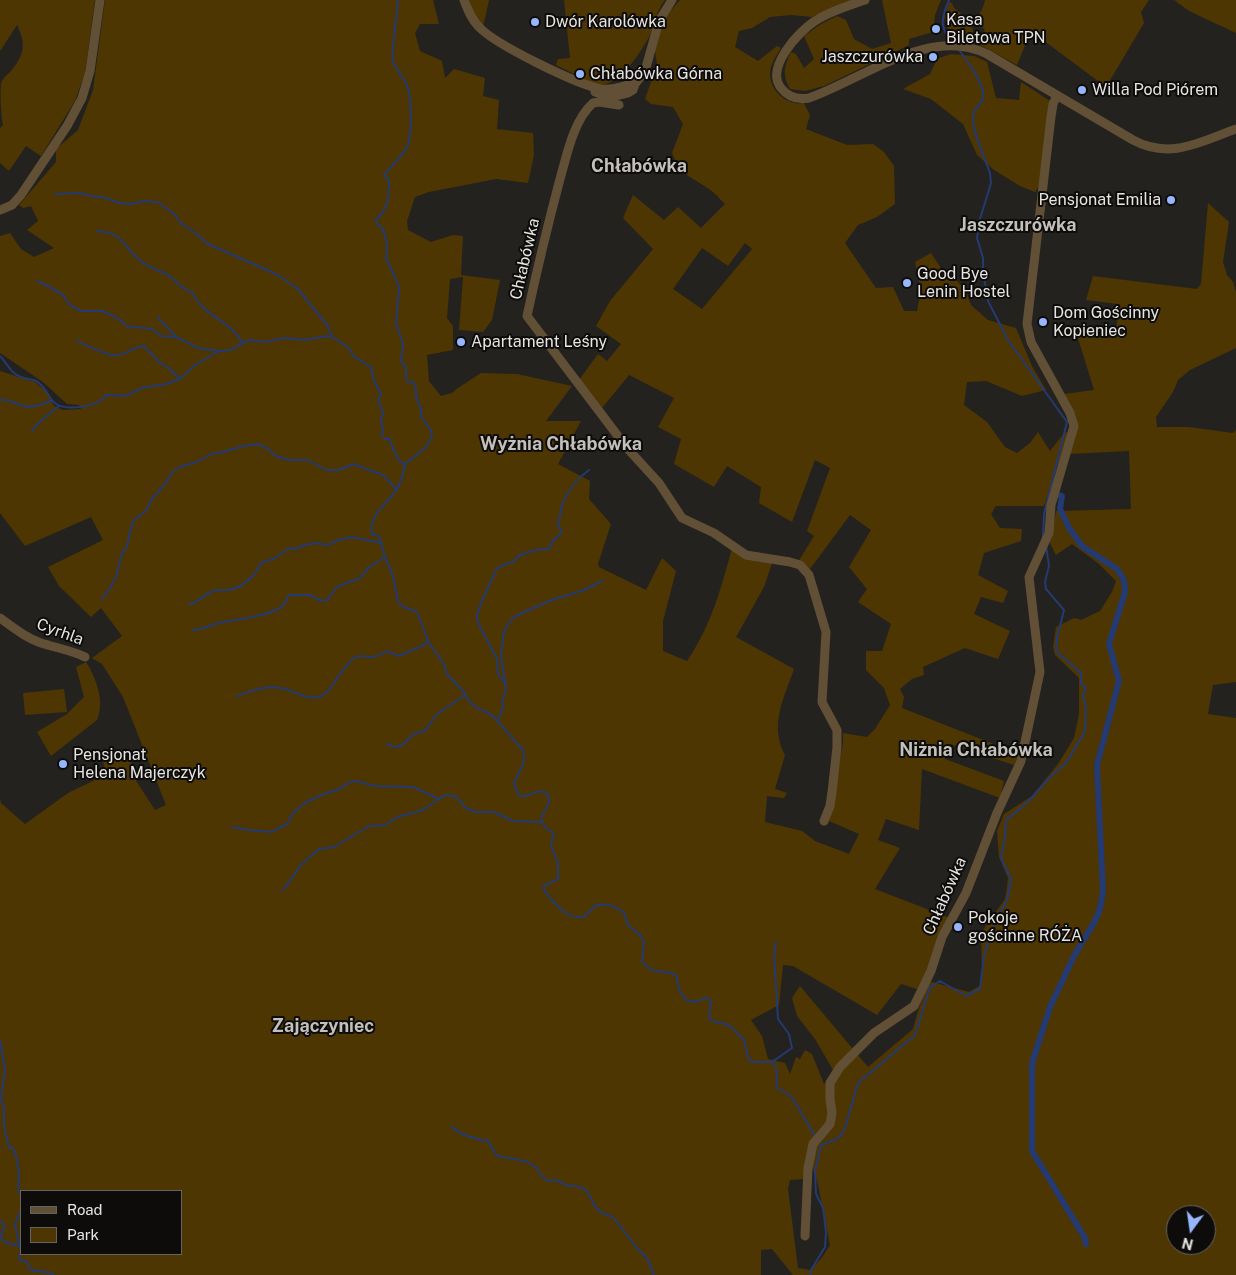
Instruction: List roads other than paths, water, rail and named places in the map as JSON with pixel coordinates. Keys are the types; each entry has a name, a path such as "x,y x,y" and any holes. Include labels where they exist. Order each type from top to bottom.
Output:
{"street":[{"path":"0,210 18,199 58,139 82,98 89,75 100,0"},
{"path":"464,0 473,20 489,36 600,94 613,96 633,90 635,84 646,71 659,21 672,0"},
{"path":"865,0 816,20 795,41 781,58 776,69 777,81 786,93 796,98 809,98 885,64 926,50 948,46 969,47 986,54 1133,140 1152,148 1170,150 1179,148 1236,129"},
{"name":"Chłabówka","path":"805,1236 808,1168 813,1144 830,1124 832,1113 830,1083 840,1067 874,1033 914,1006 931,972 942,937 966,893 997,813 1021,761 1040,672 1029,577 1049,533 1051,505 1074,430 1074,424 1062,396 1028,334 1027,324 1051,117 1057,95"},
{"name":"Chłabówka","path":"620,105 593,103 571,139 549,221 527,316 627,448 659,483 682,518 714,533 746,555 790,562 800,566 809,575 826,632 822,702 836,730 837,747 832,792 824,822"},
{"name":"Cyrhla","path":"0,618 28,638 73,651 85,657"}],"waterway":[{"path":"398,0 392,57 394,65 409,91 411,126 409,142 405,151 384,175 389,180 388,201 383,212 376,220 377,224 383,229 387,244 386,258 399,288 396,324 403,344 401,362 406,367 408,382 414,383 416,397 421,409 421,417 431,430 432,437 425,448 404,465 398,488 375,515 372,534 379,536 393,576 398,602 404,607 417,612 429,643 444,664 447,674 463,691 469,701 477,708 491,714 523,750 524,759 522,767 514,783 517,791 520,795 524,796 537,792 548,794 549,802 541,821 554,835 551,845 558,863 558,879 543,886 547,894 560,908 571,916 584,917 596,905 612,906 625,914 627,924 641,936 644,942 642,961 646,966 650,969 676,975 679,990 686,1000 694,1002 707,998 711,1001 709,1017 712,1021 729,1025 744,1040 749,1060 754,1062 772,1062 776,1067 777,1088 791,1096 815,1136"},
{"path":"949,0 944,12 943,28 953,43"},
{"path":"959,50 975,73 983,93 982,101 974,111 973,123 990,173 991,183 980,219 977,238 983,258 983,272 988,301 1008,340 1067,422 1044,514 1043,537"},
{"path":"55,194 80,193 103,197 119,203 158,202 206,243 276,274 297,288 328,326 332,337"},
{"path":"97,230 108,232 118,237 139,260 167,274 193,293 197,301 231,329 242,342"},
{"path":"38,281 62,294 71,306 81,311 103,311 127,326 152,329 161,336 176,337 198,348 219,351"},
{"path":"158,317 176,337"},
{"path":"0,356 18,376 39,383 56,404 67,407 82,407 97,402 106,395 124,396 142,388 166,384 180,379 195,365 219,351 232,350 250,340 266,342 284,338 304,340 326,336 332,337 348,347 354,357 371,367 374,381 381,394 379,401 383,412 381,422 383,430 381,434 385,439 389,439 398,459 404,465"},
{"path":"77,340 97,350 114,355 144,346 159,362 180,379"},
{"path":"0,400 27,406 38,405 52,400"},
{"path":"32,431 40,421 59,406"},
{"path":"102,599 116,577 122,553 127,547 134,520 146,511 151,500 166,483 172,472 211,454 258,444 276,456 289,460 308,460 326,470 339,470 353,464 383,475 397,490"},
{"path":"506,684 498,674 497,659 478,623 477,616 481,603 496,570 503,565 513,562 520,555 536,550 549,549 552,542 561,533 557,525 567,494 576,481 589,470"},
{"path":"1059,495 1062,496 1060,509 1069,528 1082,546 1117,569 1124,580 1125,592 1109,644 1119,681 1097,765 1103,891 1100,909 1074,956 1050,1007 1032,1063 1032,1151 1085,1238 1086,1244"},
{"path":"189,604 196,602 213,591 239,587 252,577 261,563 275,558 289,548 296,549 304,545 316,543 328,545 351,537 382,543"},
{"path":"810,1275 825,1247 826,1232 823,1208 816,1194 815,1171 821,1145 837,1139 844,1131 858,1083 915,1035 930,987 940,981 966,996 980,989 984,955 997,917 1007,901 1011,879 1001,858 1006,820 1028,802 1049,778 1067,762 1085,731 1086,708 1083,695 1086,688 1081,684 1081,673 1056,651 1057,638 1064,610 1046,589 1045,582 1049,566 1046,546"},
{"path":"192,630 273,611 280,608 289,595 310,595 321,601 327,600 337,587 360,578 369,567 385,557"},
{"path":"498,721 506,689 501,655 504,631 507,626 513,618 524,612 552,600 584,590 602,581"},
{"path":"236,696 272,687 285,689 308,697 322,696 354,658 361,656 373,657 387,651 399,656 424,645 428,640"},
{"path":"387,744 395,747 404,744 413,734 425,731 437,714 465,695"},
{"path":"232,827 271,832 287,824 293,813 305,803 342,788 349,782 358,781 373,786 413,787 439,799 445,795 455,796 467,809 476,812 494,812 513,821 541,822"},
{"path":"283,890 301,865 319,849 334,847 369,826 386,825 397,817 423,810 439,799"},
{"path":"772,1062 792,1048 789,1034 778,1019 774,954 776,942"},
{"path":"0,1041 5,1069 1,1100 4,1107 4,1126 9,1148 13,1148 16,1157 20,1194"},
{"path":"451,1126 463,1134 488,1141 498,1156 528,1162 537,1168 539,1173 548,1181 556,1180 587,1191 596,1208 602,1213 613,1217 647,1258 654,1275"},
{"path":"19,1244 15,1224 20,1213"},
{"path":"0,1221 4,1224 1,1238 8,1243 19,1245 20,1247"},
{"path":"20,1254 20,1260 27,1262 30,1269 54,1275"}],"place":[{"name":"Dwór Karolówka","path":"535,22"},
{"name":"Kasa Biletowa TPN","path":"936,29"},
{"name":"Jaszczurówka","path":"933,57"},
{"name":"Chłabówka Górna","path":"580,74"},
{"name":"Willa Pod Piórem","path":"1082,90"},
{"name":"Pensjonat Emilia","path":"1171,200"},
{"name":"Good Bye Lenin Hostel","path":"907,283"},
{"name":"Dom Gościnny Kopieniec","path":"1043,322"},
{"name":"Apartament Leśny","path":"461,342"},
{"name":"Pensjonat Helena Majerczyk","path":"63,764"},
{"name":"Pokoje gościnne RÓŻA","path":"958,927"}],"district":[{"name":"Chłabówka","path":"639,166"},
{"name":"Jaszczurówka","path":"1018,225"},
{"name":"Wyżnia Chłabówka","path":"561,444"},
{"name":"Niżnia Chłabówka","path":"976,750"},
{"name":"Zajączyniec","path":"323,1026"}]}
